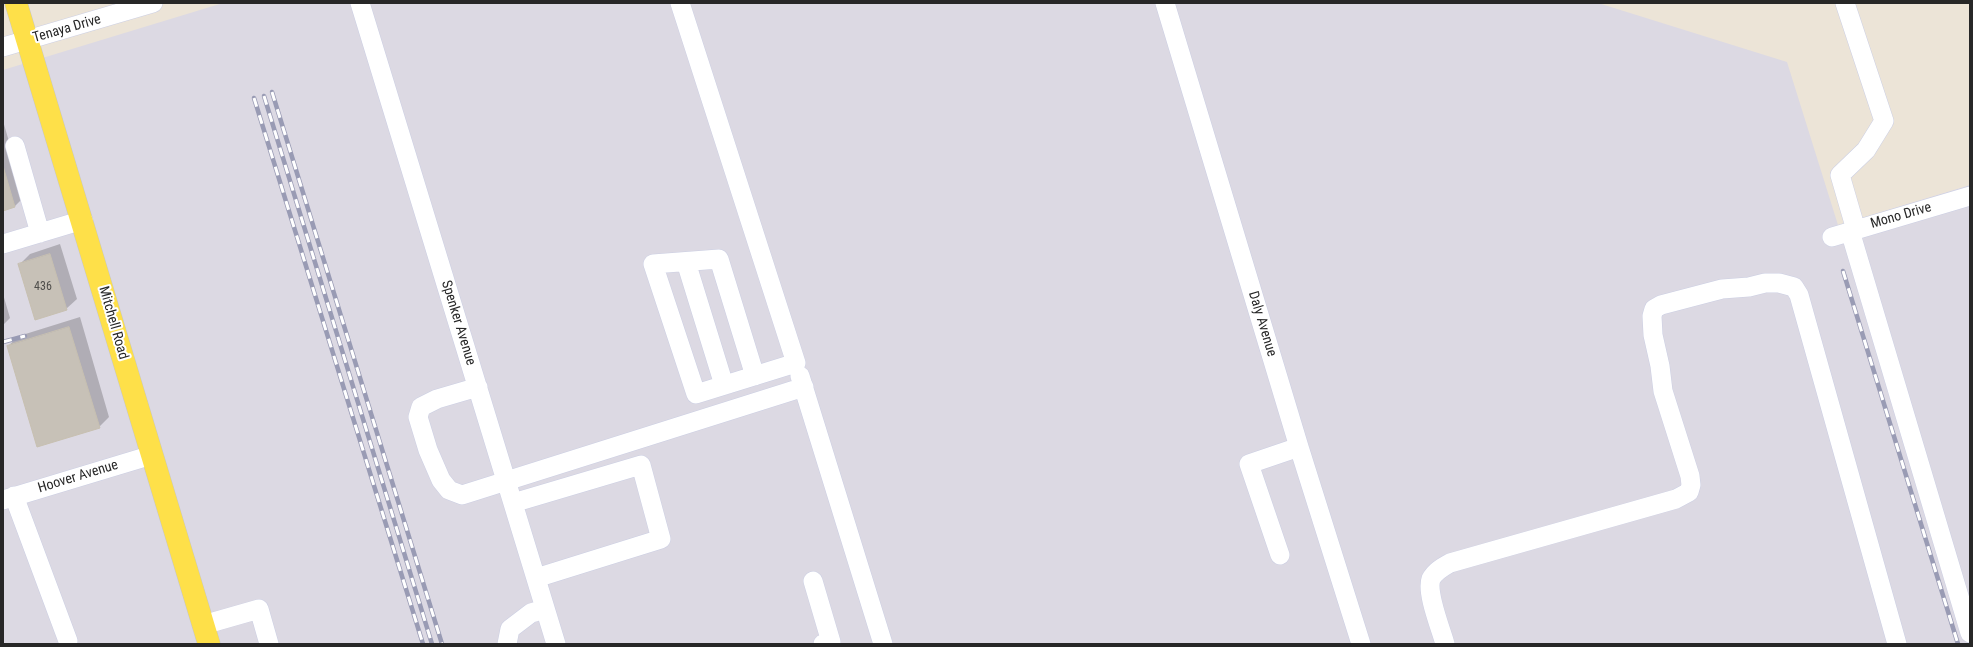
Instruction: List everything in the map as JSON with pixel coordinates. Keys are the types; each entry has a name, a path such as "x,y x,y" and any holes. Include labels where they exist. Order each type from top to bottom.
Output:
{"main road":[{"name":"Mitchell Road","path":"16,3 29,40 206,634"}],"street":[{"name":"Tenaya Drive","path":"3,47 153,3"},
{"name":"Spenker Avenue","path":"360,3 556,644"},
{"path":"680,3 804,387 882,644"},
{"name":"Daly Avenue","path":"1164,3 1299,447 1361,644"},
{"path":"1845,3 1884,121 1866,150 1840,175 1853,231 1970,634"},
{"path":"15,146 40,233"},
{"name":"Mono Drive","path":"1832,237 1970,196"},
{"path":"3,244 83,220"},
{"path":"754,376 719,259 653,264 696,394 796,363"},
{"path":"686,262 724,385"},
{"path":"1445,644 1430,591 1431,580 1439,569 1450,563 1676,500 1689,492 1691,485 1690,476 1663,391 1660,366 1653,335 1652,316 1654,309 1661,305 1712,291 1749,287 1765,283 1779,283 1794,287 1799,295 1897,644"},
{"path":"478,387 437,399 420,407 418,417 428,450 441,480 449,490 462,495 804,387"},
{"path":"536,578 661,539 633,440"},
{"path":"1280,555 1249,464 1299,447"},
{"name":"Hoover Avenue","path":"9,498 152,455"},
{"path":"513,503 640,465"},
{"path":"9,498 68,641"},
{"path":"814,581 831,642 823,644"},
{"path":"206,634 259,609 269,644"},
{"path":"507,644 510,629 531,613 545,609"}],"shaded area":[{"path":"223,3 1598,3 1787,62 1838,225 1970,185 1970,644 3,644 3,70"}],"building":[{"path":"3,166 15,207 3,211"},
{"path":"50,254 67,310 35,320 18,264"},
{"path":"69,327 100,428 37,447 7,346"}],"railway":[{"path":"272,92 442,644"},
{"path":"264,96 432,644"},
{"path":"254,98 423,644"},
{"path":"1843,271 1958,644"},
{"path":"3,342 25,336"}]}
